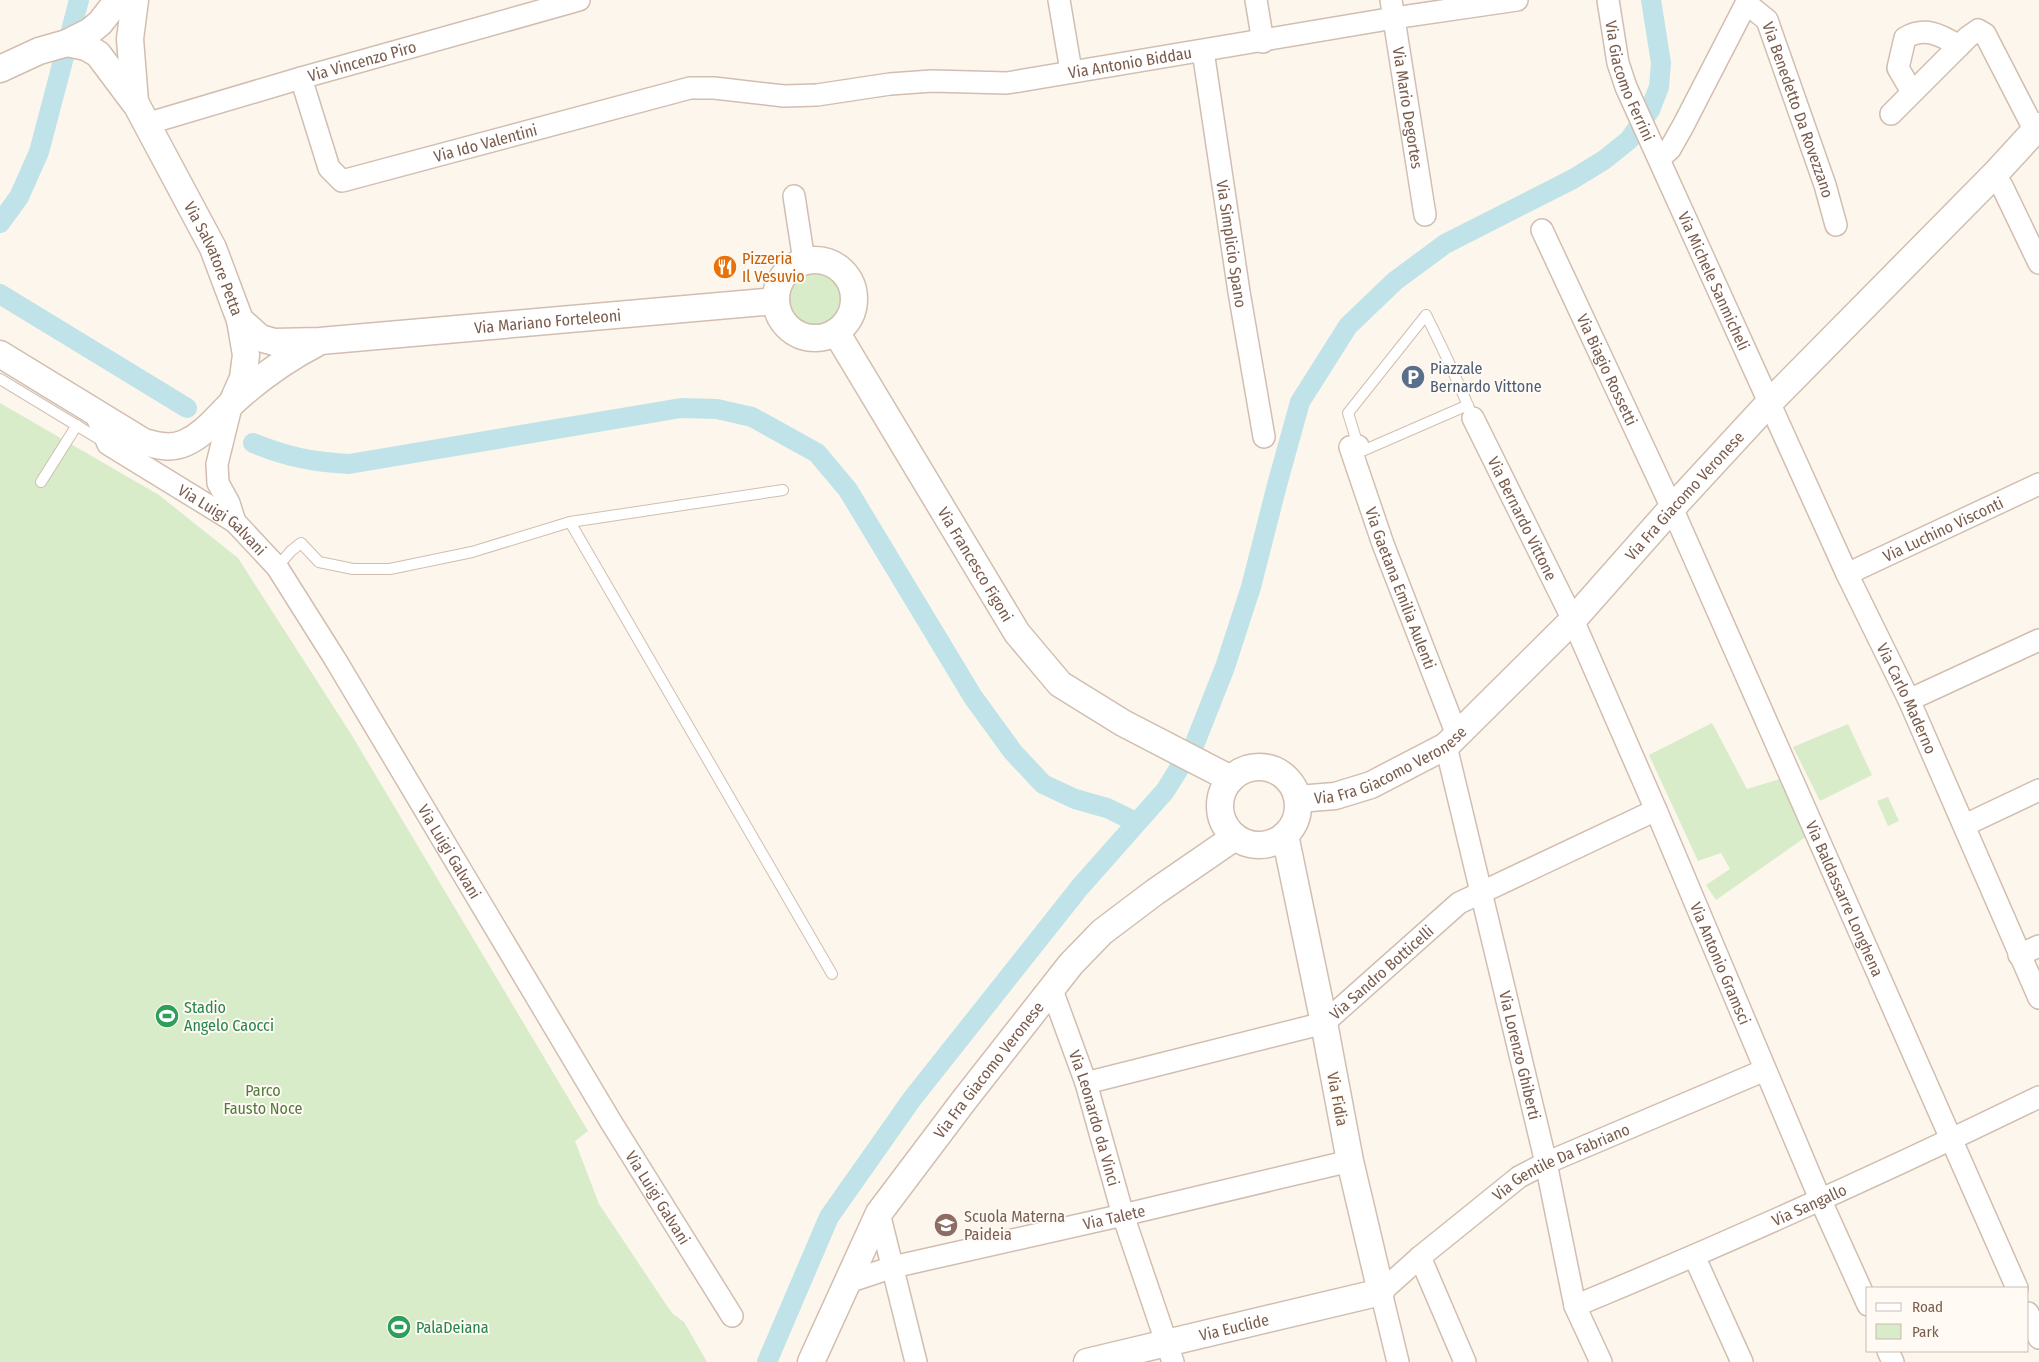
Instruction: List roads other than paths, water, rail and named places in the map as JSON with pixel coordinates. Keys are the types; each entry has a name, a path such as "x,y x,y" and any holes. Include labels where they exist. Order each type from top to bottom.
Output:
{"street":[{"path":"0,69 40,51 67,44 89,32 100,23 118,0"},
{"name":"Via Salvatore Petta","path":"135,0 130,39 140,113 213,248 240,320 246,355 243,378 232,403 217,464 218,483 229,503 235,522"},
{"name":"Via Vincenzo Piro","path":"140,113 301,78 579,0"},
{"path":"1059,0 1071,71"},
{"path":"1256,0 1263,42"},
{"name":"Via Antonio Biddau","path":"740,92 800,95 932,81 1007,83 1071,71 1263,42 1393,9 1517,0"},
{"name":"Via Giacomo Ferrini","path":"1608,0 1618,63 1626,87 1657,152"},
{"name":"Via Benedetto Da Rovezzano","path":"1657,152 1670,149 1747,2 1767,20 1825,185 1836,225"},
{"name":"Via Mario Degortes","path":"1393,9 1425,215"},
{"name":"Via Fra Giacomo Veronese","path":"1298,799 1335,796 1371,785 1451,740 1573,620 1672,508 1769,403 2037,129 1985,34 1978,30 1968,37 1891,114"},
{"path":"1912,92 1898,68 1905,38 1915,32 1941,35 1959,46"},
{"path":"67,44 86,47 98,54 140,113"},
{"name":"Via Simplicio Spano","path":"1203,51 1239,292 1264,437"},
{"name":"Via Ido Valentini","path":"301,78 329,168 342,182 690,88 714,88 740,92"},
{"name":"Via Michele Sanmicheli","path":"1657,152 1769,403"},
{"path":"1994,175 2002,186 2039,263"},
{"path":"794,196 804,261"},
{"name":"Via Biagio Rossetti","path":"1542,230 1672,508"},
{"path":"804,261 829,262 839,268 847,277 852,289 854,301 851,313 845,324 836,332 823,337 810,338 797,334 786,326 779,314 776,301 777,288 783,276 792,267 804,261"},
{"name":"Via Mariano Forteleoni","path":"240,320 260,338 274,342 320,341 776,301"},
{"name":"Via Francesco Figoni","path":"836,332 1017,633 1060,684 1123,723 1170,745 1221,773"},
{"name":"Via Mariano Forteleoni","path":"232,403 289,358 320,341"},
{"path":"0,354 86,418 144,442 164,448 185,443 203,432 232,403"},
{"name":"Via Carlo Maderno","path":"1769,403 1847,574 1909,700 2039,998"},
{"name":"Via Bernardo Vittone","path":"1471,411 1573,620"},
{"name":"Via Luigi Galvani","path":"86,418 108,444 235,522 277,568 335,659 610,1122 732,1316"},
{"name":"Via Gaetana Emilia Aulenti","path":"1358,446 1350,447 1451,740"},
{"name":"Via Luchino Visconti","path":"1847,574 2039,484"},
{"name":"Via Baldassarre Longhena","path":"1672,508 2017,1287"},
{"name":"Via Antonio Gramsci","path":"1573,620 1656,810 1820,1199 1866,1301"},
{"path":"1909,700 2039,640"},
{"name":"Via Lorenzo Ghiberti","path":"1451,740 1481,892 1546,1163 1575,1306 1600,1362"},
{"path":"1253,767 1271,769 1287,778 1294,788 1298,799 1298,812 1294,824 1285,835 1274,842 1260,845 1247,843 1235,837 1226,827 1221,814 1221,800 1224,789 1221,773 1241,771 1253,767"},
{"path":"1964,825 2039,790"},
{"name":"Via Sandro Botticelli","path":"1086,1083 1324,1023 1459,903 1656,810"},
{"name":"Via Fidia","path":"1285,835 1324,1023 1350,1162 1398,1362"},
{"name":"Via Fra Giacomo Veronese","path":"811,1362 880,1213 965,1099 1071,964 1102,932 1155,892 1235,837"},
{"path":"2019,955 2039,946"},
{"name":"Via Leonardo da Vinci","path":"1052,990 1086,1083 1123,1216 1170,1352"},
{"name":"Via Gentile Da Fabriano","path":"1381,1292 1420,1257 1519,1177 1546,1163 1765,1070"},
{"name":"Via Sangallo","path":"1575,1306 1694,1256 1952,1140 2039,1097"},
{"name":"Via Talete","path":"848,1282 893,1267 1123,1216 1350,1162"},
{"path":"880,1213 916,1362"},
{"path":"1694,1256 1742,1362"},
{"path":"1420,1257 1465,1362"},
{"name":"Via Euclide","path":"1087,1362 1170,1352 1381,1292"},
{"path":"2029,1315 2039,1338"}],"lane":[{"path":"1426,315 1471,411 1360,452 1348,413 1426,315"},
{"path":"0,379 86,418 40,482"},
{"path":"277,568 291,551 301,543 319,562 353,569 390,569 472,552 570,522 783,490"},
{"path":"570,522 832,974"}],"waterway":[{"path":"0,223 19,197 39,152 79,0"},
{"path":"767,1362 829,1217 912,1099 1080,887 1165,791 1195,743 1225,667 1251,587 1300,402 1348,326 1395,281 1445,244 1573,179 1604,160 1629,140 1650,110 1659,87 1661,63 1651,0"},
{"path":"0,294 187,408"},
{"path":"253,443 300,458 349,464 681,408 717,409 752,417 817,453 848,490 973,697 1013,752 1043,784 1075,799 1107,808 1136,822"}],"place":[{"name":"Pizzeria Il Vesuvio","path":"725,267"},
{"name":"Piazzale Bernardo Vittone","path":"1413,377"},
{"name":"Stadio Angelo Caocci","path":"167,1016"},
{"name":"Scuola Materna Paideia","path":"946,1225"},
{"name":"PalaDeiana","path":"399,1327"}],"park label":[{"name":"Parco Fausto Noce","path":"263,1099"}]}
